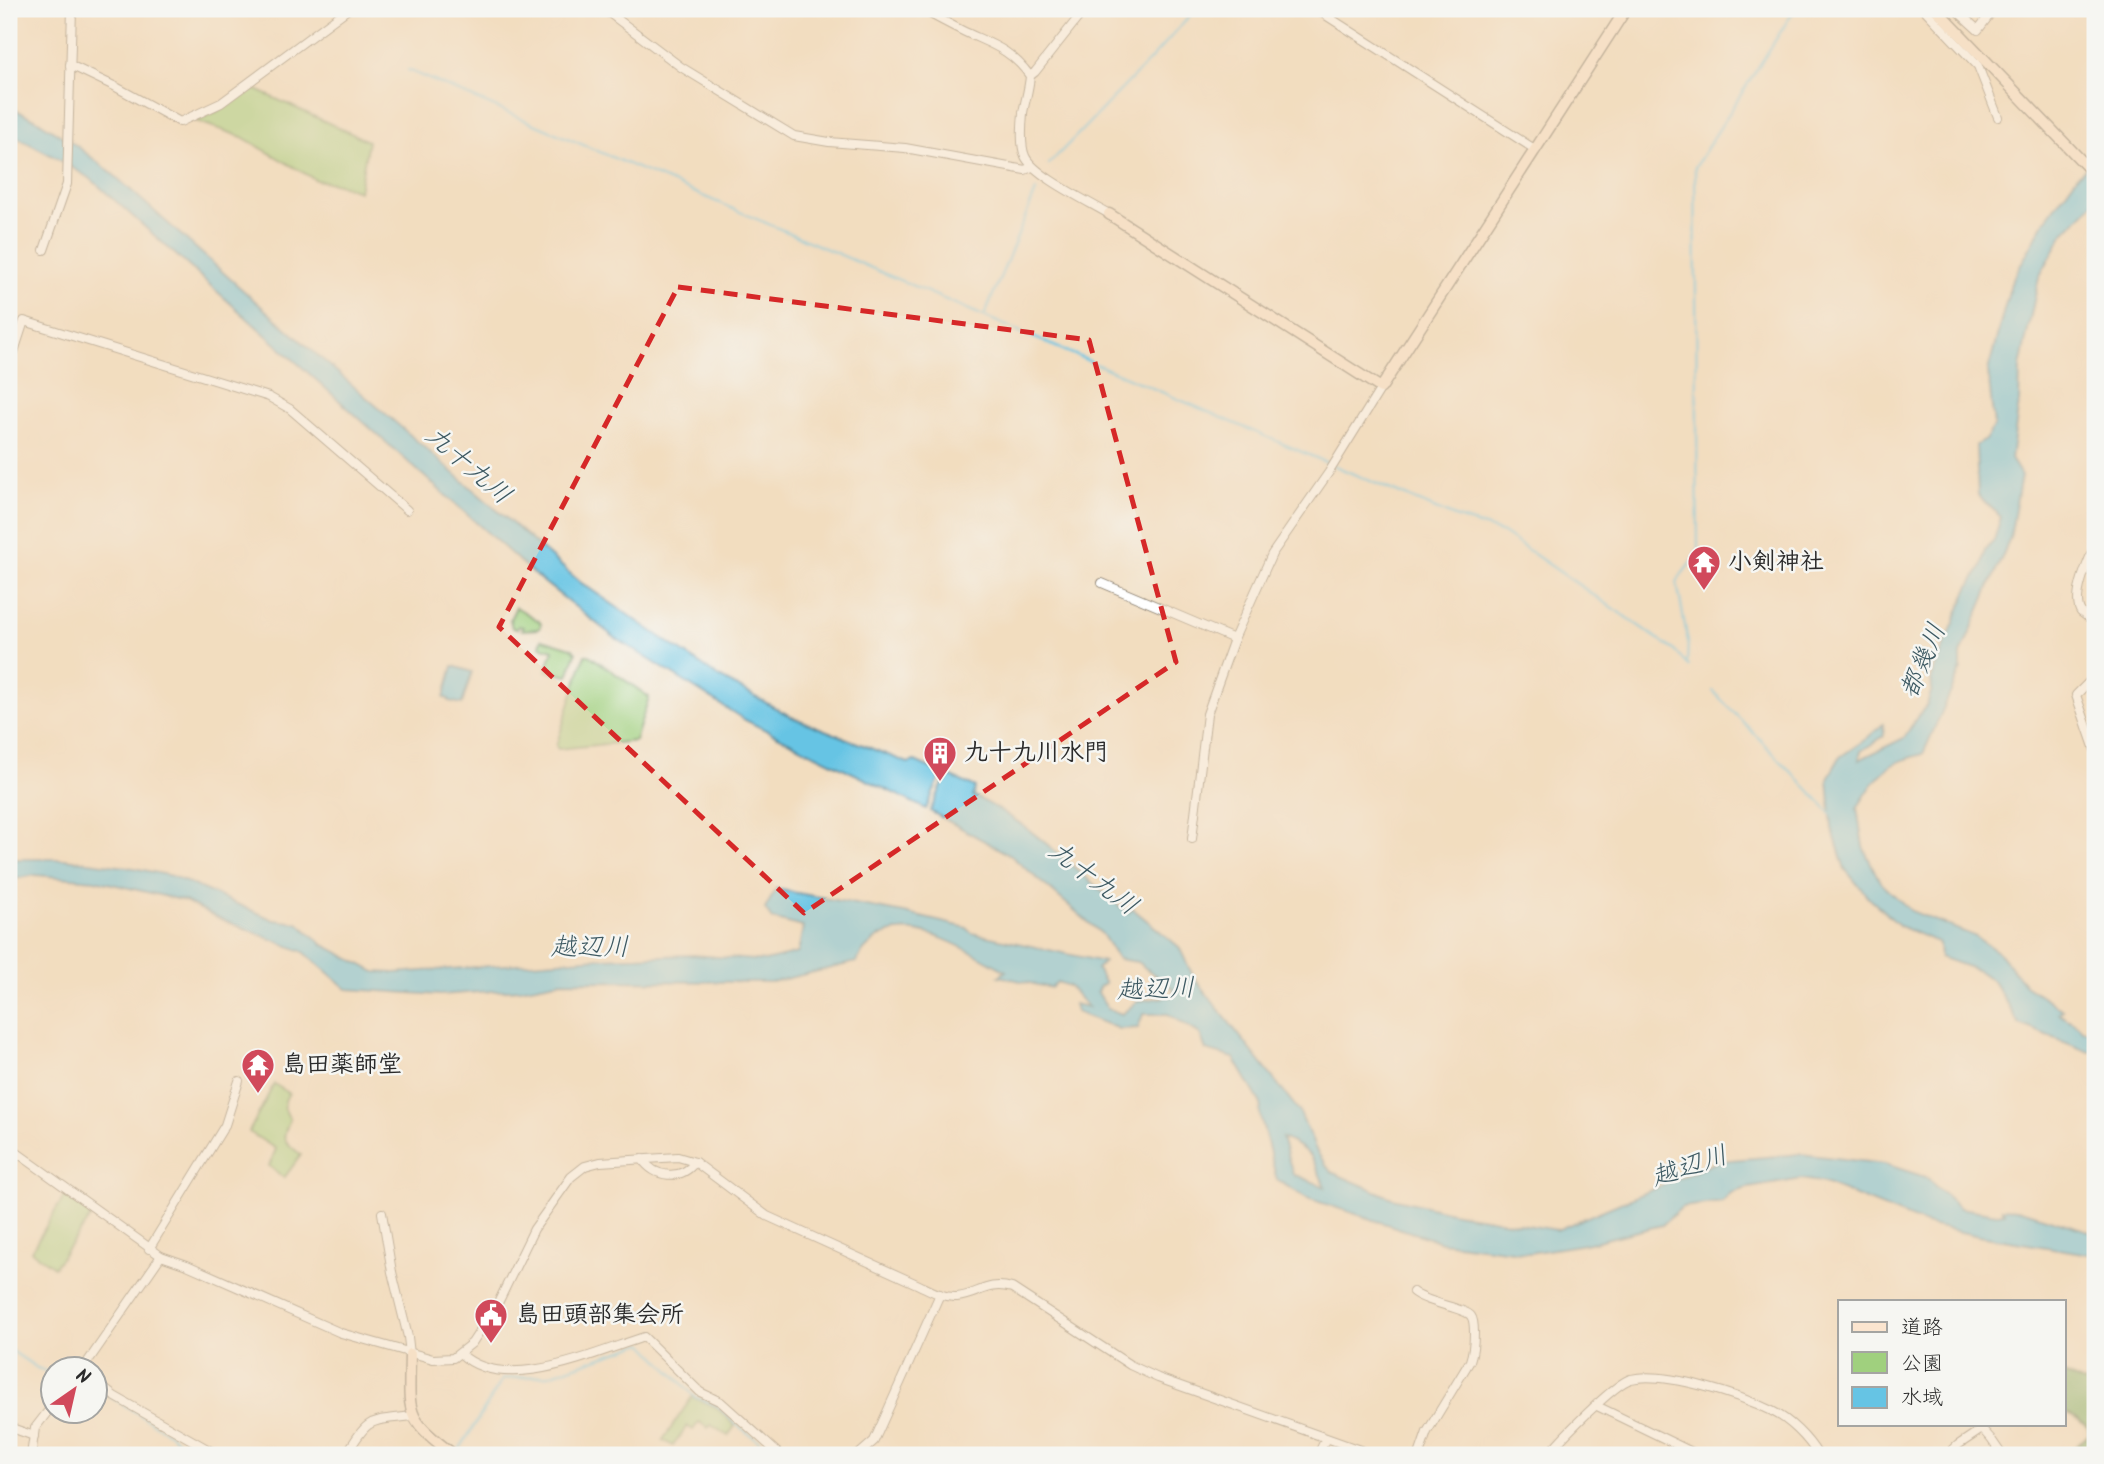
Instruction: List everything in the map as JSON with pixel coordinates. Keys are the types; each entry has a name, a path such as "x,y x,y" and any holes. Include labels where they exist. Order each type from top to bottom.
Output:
{"street":[{"path":"44,250 66,184 72,9"},
{"path":"70,65 180,122 221,103 348,9"},
{"path":"604,9 681,67 794,136 905,148 1025,170 1032,167"},
{"path":"921,9 996,45 1023,66 1030,76"},
{"path":"1086,9 1030,76 1023,113 1023,144 1026,158 1032,167 1381,388"},
{"path":"1316,9 1536,150"},
{"path":"1192,839 1207,714 1234,639 1272,554 1329,472 1626,9"},
{"path":"1924,9 1978,66 1998,117"},
{"path":"1936,9 2095,175"},
{"path":"1955,9 1978,30 1994,9"},
{"path":"9,367 24,321 269,397 290,409 407,510"},
{"path":"2095,545 2081,578 2078,601 2081,612 2095,622"},
{"path":"1102,583 1234,639"},
{"path":"2095,676 2076,695 2095,750"},
{"path":"149,1250 225,1125 239,1081"},
{"path":"9,1147 160,1256 187,1265 341,1333 410,1354 443,1360 461,1354 472,1343 498,1303 534,1229 564,1184 585,1166 600,1162 677,1157 695,1162 767,1216 940,1294 957,1297 991,1285 1012,1288 1130,1365 1149,1374 1325,1440 1374,1455"},
{"path":"642,1159 655,1171 674,1176 687,1171 695,1162"},
{"path":"382,1213 392,1272 408,1337 409,1402 412,1416 422,1430 454,1455"},
{"path":"92,1356 160,1256"},
{"path":"1413,1292 1438,1304 1467,1313 1471,1316 1474,1330 1474,1351 1470,1361 1431,1424 1419,1455"},
{"path":"858,1455 874,1441 940,1294"},
{"path":"461,1354 493,1369 548,1368 644,1338 700,1392 721,1402 780,1455"},
{"path":"1548,1455 1583,1416 1629,1379 1672,1379 1697,1384 1772,1411 1808,1439 1818,1455"},
{"path":"108,1392 218,1455"},
{"path":"1597,1406 1694,1455"},
{"path":"346,1455 359,1434 375,1420 412,1416"},
{"path":"31,1455 38,1424"},
{"path":"9,1427 34,1437"},
{"path":"1947,1455 1982,1429 2002,1455"},
{"path":"1318,1455 1325,1440"},
{"path":"762,1455 770,1455"}],"highlighted area":[{"path":"678,287 1089,340 1176,662 804,913 499,627"}],"green space":[{"path":"250,87 368,141 359,191 316,180 242,137 196,121 220,110"},
{"path":"516,607 539,621 539,629 522,630 523,627 518,626 517,629 512,628 510,619"},
{"path":"542,639 572,648 576,653 568,676 546,671 553,650 540,646"},
{"path":"585,655 589,655 649,697 635,741 558,749 556,746"},
{"path":"274,1084 289,1093 284,1106 290,1119 284,1136 287,1143 301,1155 284,1178 269,1166 276,1149 249,1132"},
{"path":"65,1195 92,1215 54,1267 31,1251"},
{"path":"2066,1375 2084,1383 2095,1381 2095,1455 2072,1455 2072,1451 2089,1434 2088,1428 2066,1413"},
{"path":"692,1397 716,1407 735,1426 728,1436 711,1425 708,1428 699,1422 693,1430 687,1426 673,1446 663,1440"}],"water":[{"path":"9,107 35,119 77,146 115,176 580,582 719,677 792,717 908,763 915,761 942,773 926,809 745,720 614,637 536,576 91,179 9,133"},
{"path":"2095,161 2095,201 2064,233 2039,277 2020,367 2019,403 2011,459 2021,475 2010,538 1961,654 1961,669 1923,754 1899,762 1883,772 1857,808 1863,847 1880,882 1911,911 1974,936 1998,952 2025,985 2063,1010 2058,1013 2064,1018 2082,1030 2095,1031 2095,1050 2089,1052 2019,1024 1993,981 1979,971 1940,957 1939,943 1900,926 1869,898 1845,869 1832,828 1828,778 1840,757 1883,724 1884,736 1861,751 1859,760 1904,738 1927,705 1932,689 1931,677 1968,590 1982,565 1985,549 1994,540 2001,517 1978,495 1976,445 1985,440 1994,426 1988,371 2011,283 2044,222 2078,175"},
{"path":"453,666 472,672 462,704 444,698"},
{"path":"947,775 975,787 973,796 1015,820 1128,913 1133,909 1179,947 1194,978 1299,1111 1317,1152 1331,1172 1392,1198 1460,1214 1557,1230 1719,1161 1801,1154 1885,1164 1925,1177 1960,1208 1997,1214 2005,1213 2002,1208 2017,1209 2095,1233 2095,1255 1979,1236 1925,1224 1824,1183 1802,1179 1748,1188 1731,1193 1723,1202 1682,1207 1662,1225 1585,1244 1529,1253 1441,1242 1307,1198 1277,1180 1260,1115 1261,1104 1234,1058 1206,1050 1200,1034 1168,1014 1143,1014 1138,1028 1119,1029 1076,1012 1074,1004 1088,1007 1069,986 1057,982 1051,988 999,976 1006,971 959,946 923,933 889,933 874,941 857,962 772,982 562,981 520,989 440,995 347,989 304,952 216,917 185,901 95,880 35,875 9,880 9,859 66,859 172,876 274,920 298,923 322,944 375,972 395,973 599,958 693,955 765,961 798,953 803,927 772,919 765,909 776,889 904,913 967,928 972,933 1104,962 1097,969 1105,984 1097,991 1108,1009 1122,1014 1138,1001 1172,996 1174,989 1137,962 1118,959 1102,934 1010,855 930,811","holes":["1282,1138 1310,1156 1325,1187 1293,1174"]}],"waterway":[{"path":"1049,164 1196,9"},
{"path":"1687,662 1688,642 1677,583 1698,549 1695,167 1795,9"},
{"path":"408,70 1457,518 1503,533 1674,650 1689,666"},
{"path":"985,314 1036,191"},
{"path":"1713,691 1832,814"},
{"path":"456,1455 503,1379 549,1375 643,1343 695,1397 717,1405 737,1425 759,1441"},
{"path":"9,1349 38,1368"},
{"path":"108,1395 170,1434 188,1449 208,1455"},
{"path":"841,1455 848,1455"}],"place":[{"name":"小剣神社","path":"1704,592"},
{"name":"九十九川水門","path":"940,783"},
{"name":"島田薬師堂","path":"258,1095"},
{"name":"島田頭部集会所","path":"491,1345"}],"water label":[{"name":"九十九川","path":"468,466"},
{"name":"都幾川","path":"1924,661"},
{"name":"九十九川","path":"1093,879"},
{"name":"越辺川","path":"590,948"},
{"name":"越辺川","path":"1156,990"},
{"name":"越辺川","path":"1690,1167"}]}
